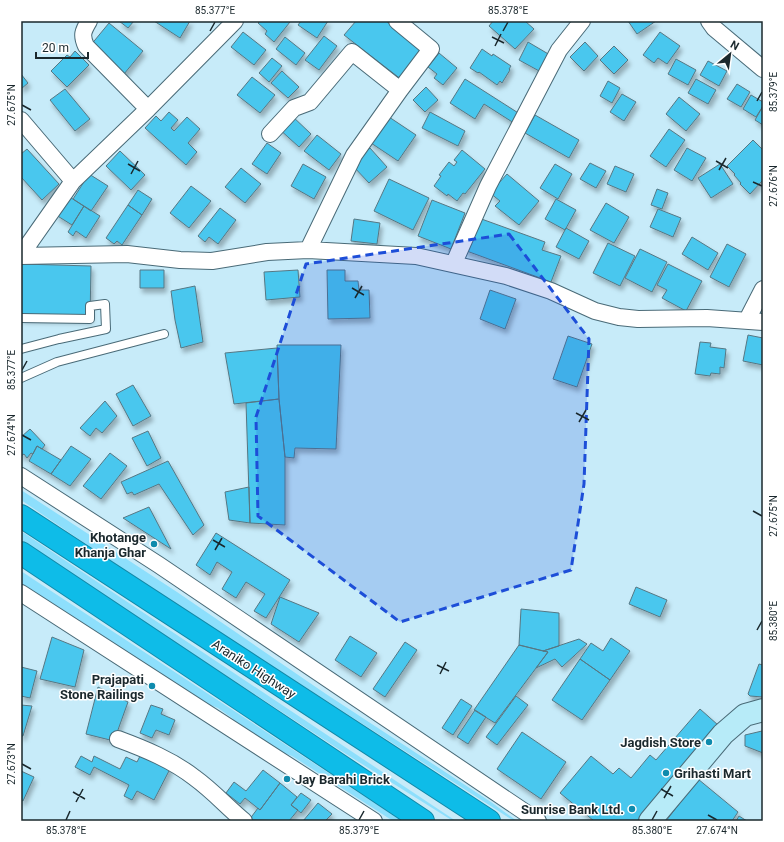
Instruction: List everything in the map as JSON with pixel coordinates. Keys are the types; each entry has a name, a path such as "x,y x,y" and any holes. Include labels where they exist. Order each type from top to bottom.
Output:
{"highway":[{"name":"Araniko Highway","path":"21,516 488,821"},
{"path":"21,553 423,821"}],"main road":[{"path":"650,821 723,734 745,715 763,710"}],"street":[{"path":"89,21 84,28 82,38 86,46 148,109"},
{"path":"21,255 73,181 148,109 234,21"},
{"path":"308,250 354,155 400,90 432,49 397,21"},
{"path":"454,263 488,186 559,50 582,21"},
{"path":"709,21 714,28 763,69"},
{"path":"270,134 294,108 310,102 352,52 400,90"},
{"path":"21,120 73,181"},
{"path":"21,255 126,254 180,260 212,260 267,252 308,250 416,256 454,263 506,276 550,291 595,311 618,317 638,319 707,318 755,321 763,289"},
{"path":"21,476 166,570 538,821"},
{"path":"21,593 374,821"},
{"path":"118,739 145,748 182,768 216,795 244,821"}],"lane":[{"path":"21,318 90,319 90,306 105,304 106,329 21,349"},
{"path":"21,378 57,362 164,334"}],"highlighted area":[{"path":"509,234 589,339 584,484 571,570 400,622 258,516 256,417 306,264"}],"shaded area":[{"path":"21,490 177,592 326,694 491,802 517,821 514,821 160,594 21,500"},
{"path":"21,531 456,821 453,821 346,754 21,540"},
{"path":"21,571 402,821 393,821 292,756 273,749 241,729 232,718 218,708 193,698 21,586"}],"building":[{"path":"119,21 134,21 128,28"},
{"path":"154,21 190,21 180,38"},
{"path":"260,21 290,22 274,42 265,34 267,31 258,23"},
{"path":"301,21 328,21 317,38 298,25"},
{"path":"356,21 386,21 424,51 402,80 344,35"},
{"path":"493,21 525,21 534,29 515,49 489,26"},
{"path":"628,21 656,21 637,34"},
{"path":"109,23 143,51 124,74 90,46"},
{"path":"243,32 266,50 254,65 231,47"},
{"path":"660,32 680,46 667,64 658,58 654,63 643,55"},
{"path":"324,36 337,46 319,70 305,60"},
{"path":"285,37 305,53 296,65 276,49"},
{"path":"528,42 550,55 541,72 519,60"},
{"path":"585,42 598,56 584,71 570,57"},
{"path":"614,46 628,60 614,74 600,60"},
{"path":"482,49 492,56 493,54 511,66 502,83 500,81 497,85 479,72 478,73 470,68"},
{"path":"75,51 89,65 67,87 51,71 67,55 70,57"},
{"path":"439,53 457,68 443,85 434,78 437,74 428,67"},
{"path":"272,58 282,66 269,82 259,73"},
{"path":"676,59 696,70 688,85 668,74"},
{"path":"708,61 727,71 719,86 700,75"},
{"path":"282,71 299,87 288,98 271,83"},
{"path":"21,74 28,83 21,89"},
{"path":"252,77 275,95 260,113 237,95"},
{"path":"465,79 523,116 517,125 484,104 475,119 450,103"},
{"path":"696,79 716,90 708,104 688,93"},
{"path":"608,81 620,88 612,103 600,96"},
{"path":"737,84 750,92 741,107 727,99"},
{"path":"426,87 438,100 425,112 413,100"},
{"path":"65,89 90,119 75,131 50,100"},
{"path":"622,94 636,102 624,121 610,112"},
{"path":"751,95 763,102 763,106 756,117 743,109"},
{"path":"679,97 700,114 686,131 666,114"},
{"path":"763,106 763,125 755,120"},
{"path":"169,112 178,120 171,128 174,131 187,117 200,129 188,143 197,152 186,165 145,128 156,116 161,121"},
{"path":"430,112 465,131 458,146 422,128"},
{"path":"290,114 311,134 299,147 278,128"},
{"path":"386,115 416,135 398,161 368,141"},
{"path":"535,115 579,140 569,158 525,133"},
{"path":"669,129 685,140 666,167 650,156"},
{"path":"317,135 341,154 329,170 304,151"},
{"path":"753,140 763,150 763,180 750,194 740,184 741,183 734,175 735,174 727,166"},
{"path":"267,143 281,153 267,174 252,164"},
{"path":"370,148 387,167 369,183 352,165"},
{"path":"687,148 706,158 692,181 674,170"},
{"path":"27,149 59,184 42,200 21,177 21,154"},
{"path":"462,150 485,169 465,194 463,193 457,201 448,194 447,196 434,186 441,176 439,175 449,162 454,166 457,162 454,160"},
{"path":"120,151 145,175 131,190 106,166"},
{"path":"590,163 606,171 596,188 580,179"},
{"path":"303,164 326,177 314,199 291,186"},
{"path":"555,164 572,174 558,199 540,188"},
{"path":"720,164 733,184 711,198 698,178"},
{"path":"615,166 634,174 626,192 607,184"},
{"path":"241,168 261,184 245,203 225,187"},
{"path":"89,174 108,186 91,211 73,199"},
{"path":"507,174 539,201 519,225 495,206 500,201 490,193"},
{"path":"389,179 429,198 413,230 374,211"},
{"path":"191,186 211,201 189,228 170,213"},
{"path":"657,189 668,193 662,209 651,205"},
{"path":"138,190 152,199 142,215 128,205"},
{"path":"68,196 84,206 72,225 56,215"},
{"path":"556,199 576,210 565,230 545,219"},
{"path":"432,200 465,213 451,249 418,236"},
{"path":"606,203 629,217 614,243 590,230"},
{"path":"128,205 142,215 122,245 117,241 114,244 106,238"},
{"path":"84,206 100,216 86,238 76,231 73,236 68,232"},
{"path":"220,208 236,220 218,244 209,237 205,242 198,236"},
{"path":"658,209 681,218 673,237 650,227"},
{"path":"476,217 545,242 542,250 561,256 551,282 464,250"},
{"path":"354,219 380,223 377,244 351,241"},
{"path":"566,228 589,241 579,259 556,247"},
{"path":"692,237 718,253 708,270 682,254"},
{"path":"608,243 635,256 620,286 593,273"},
{"path":"727,244 746,254 729,287 710,277"},
{"path":"640,249 667,262 652,292 625,278"},
{"path":"21,264 91,266 90,319 21,318"},
{"path":"668,264 702,281 686,311 662,298 667,290 657,285"},
{"path":"140,270 164,270 164,288 140,288"},
{"path":"298,270 300,297 266,300 264,272"},
{"path":"327,270 345,270 345,281 358,281 359,290 369,290 370,318 328,319"},
{"path":"195,286 203,342 181,348 171,291"},
{"path":"490,290 516,299 505,329 480,319"},
{"path":"748,335 763,338 763,365 743,361"},
{"path":"568,336 592,344 577,387 553,379"},
{"path":"700,342 711,343 710,347 726,349 724,368 720,367 720,374 711,373 710,376 695,374"},
{"path":"277,345 341,345 336,449 295,448 294,458 285,457 279,399"},
{"path":"277,348 279,399 234,404 225,353"},
{"path":"133,385 151,416 133,426 116,394"},
{"path":"279,399 285,457 285,525 250,523 246,403"},
{"path":"105,401 117,416 102,433 96,428 90,436 80,428"},
{"path":"30,429 45,445 42,449 37,446 33,454 31,453 27,458 24,454 21,456 21,437"},
{"path":"148,431 161,458 147,466 132,438"},
{"path":"37,446 61,460 51,474 29,461"},
{"path":"71,446 91,459 70,486 51,474"},
{"path":"110,453 127,466 101,499 83,486"},
{"path":"168,461 204,525 193,535 159,484 134,495 132,492 127,494 121,482"},
{"path":"249,487 250,523 229,520 225,492"},
{"path":"149,507 171,549 123,518"},
{"path":"216,533 290,580 266,618 254,611 265,594 246,582 236,598 222,589 232,572 217,562 210,575 196,565"},
{"path":"636,587 667,600 660,617 629,604"},
{"path":"280,597 319,613 299,642 271,624"},
{"path":"521,609 559,613 559,646 543,651 519,645"},
{"path":"350,636 377,653 361,677 335,660"},
{"path":"52,637 84,650 75,687 40,679"},
{"path":"611,638 630,651 610,680 580,659 591,643 603,651"},
{"path":"579,639 587,644 562,667 555,659 536,668 548,652 543,651"},
{"path":"405,642 417,650 385,697 373,689"},
{"path":"519,645 548,652 495,723 474,710"},
{"path":"580,659 610,680 582,720 552,700"},
{"path":"759,664 763,665 763,697 750,696 748,694"},
{"path":"21,667 37,671 30,698 21,696"},
{"path":"98,687 128,702 114,741 86,734"},
{"path":"516,696 528,705 497,745 486,737"},
{"path":"461,699 472,706 453,735 442,728"},
{"path":"21,705 32,706 23,736 21,736"},
{"path":"151,705 163,709 161,714 175,720 169,735 156,730 152,738 140,733"},
{"path":"700,709 718,725 637,821 594,821 560,793 591,756 613,774 619,768 631,778 650,755 656,760"},
{"path":"475,710 486,717 468,744 457,737"},
{"path":"763,731 763,753 745,746 745,735"},
{"path":"522,732 566,762 541,799 497,769"},
{"path":"142,752 171,767 154,800 137,791 132,800 124,796 129,785 94,767 90,775 75,767 81,756 92,762 94,756 120,769 126,757 137,762"},
{"path":"263,770 280,783 260,810 245,798 240,804 226,793 234,782 246,791"},
{"path":"21,771 34,777 23,801 21,800"},
{"path":"698,779 738,812 732,821 666,821"},
{"path":"280,783 297,797 291,805 298,810 289,821 249,820 258,808 260,810"},
{"path":"301,793 311,800 301,813 291,805"},
{"path":"318,803 332,814 325,821 303,821"},
{"path":"739,816 747,821 736,821"}],"place":[{"name":"Khotange Khanja Ghar","path":"154,544"},
{"name":"Prajapati Stone Railings","path":"152,686"},
{"name":"Jagdish Store","path":"709,742"},
{"name":"Grihasti Mart","path":"666,773"},
{"name":"Jay Barahi Brick","path":"287,779"},
{"name":"Sunrise Bank Ltd.","path":"632,809"}]}
